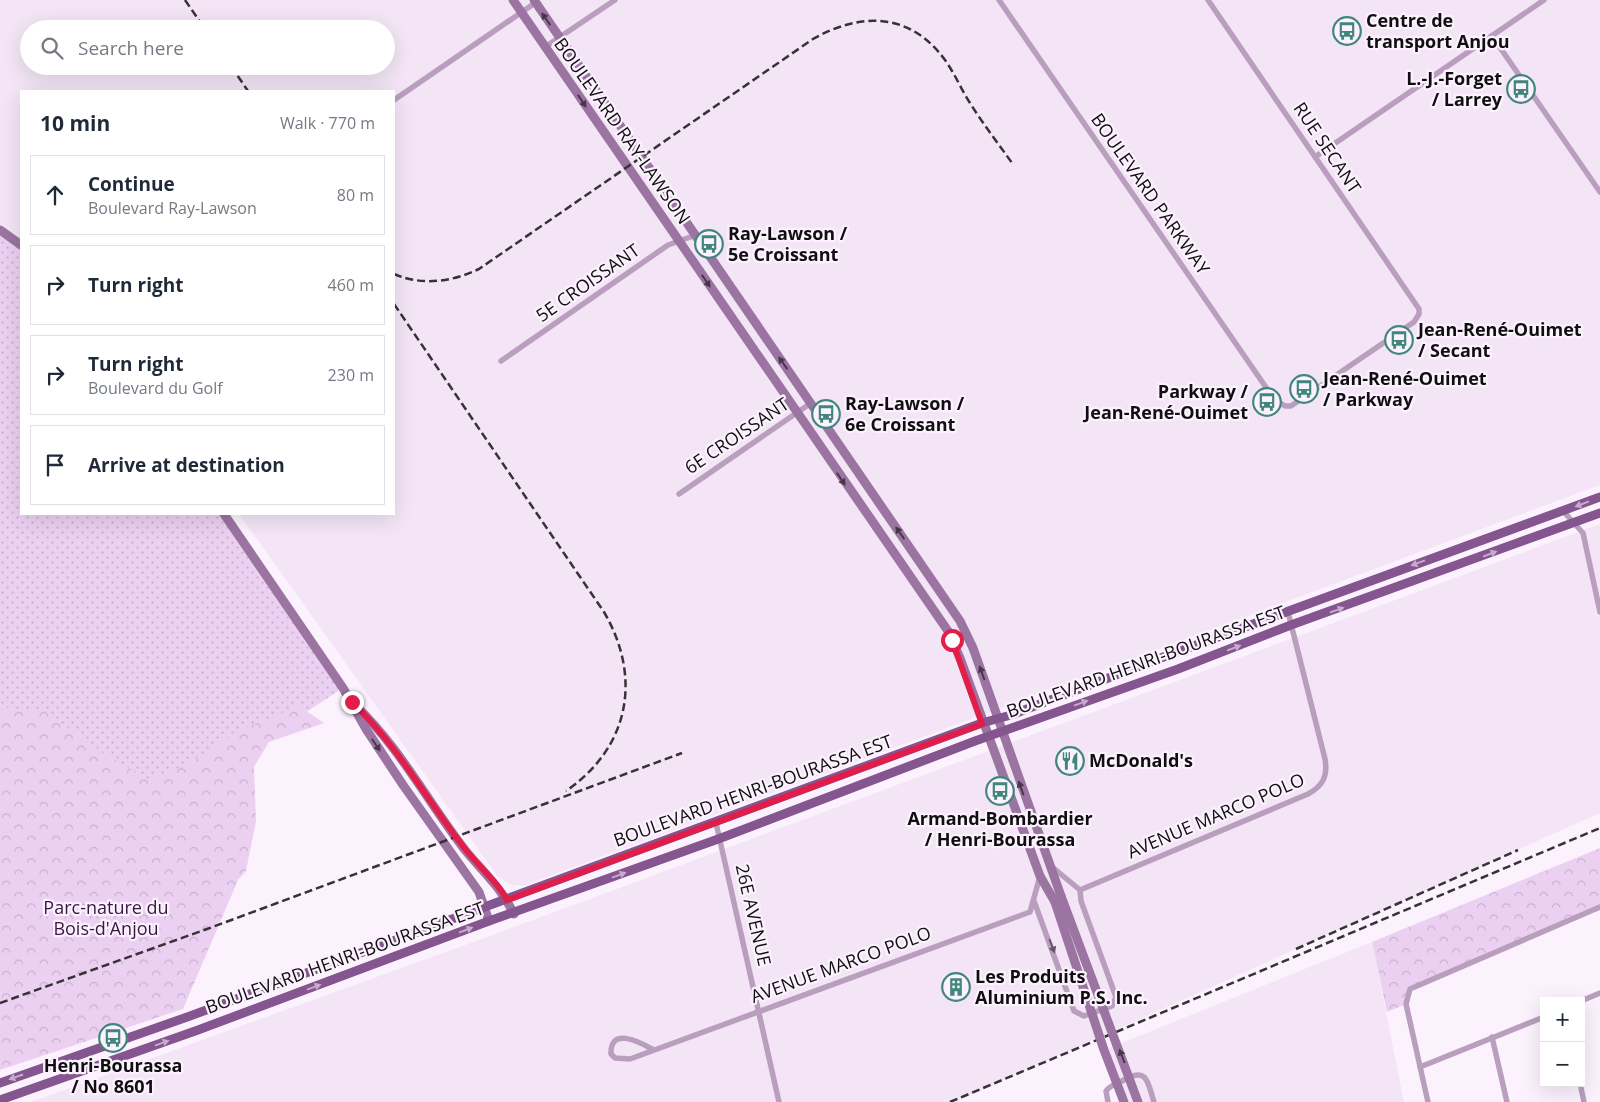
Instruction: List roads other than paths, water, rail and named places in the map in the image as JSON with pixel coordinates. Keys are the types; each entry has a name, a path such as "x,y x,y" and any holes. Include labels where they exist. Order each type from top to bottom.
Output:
{"main road":[{"name":"BOULEVARD HENRI-BOURASSA EST","path":"0,1083 190,1016 484,907 716,824 1600,496"},
{"name":"BOULEVARD HENRI-BOURASSA EST","path":"0,1100 198,1030 720,838 987,737 1600,513"}],"street":[{"name":"BOULEVARD RAY-LAWSON","path":"513,0 948,631 960,658 982,724 1040,876 1058,900"},
{"path":"545,47 615,0"},
{"name":"BOULEVARD PARKWAY","path":"999,0 1278,404 1284,406 1296,403 1414,322 1419,314"},
{"name":"RUE SECANT","path":"1208,0 1416,304 1419,314"},
{"path":"1315,157 1544,0"},
{"name":"BOULEVARD RAY-LAWSON","path":"534,1 960,621 973,648 1051,866 1058,900"},
{"path":"395,99 534,1"},
{"path":"1492,36 1600,192"},
{"path":"0,230 20,244"},
{"name":"5E CROISSANT","path":"501,361 668,246 696,236"},
{"name":"6E CROISSANT","path":"679,494 811,403"},
{"path":"814,439 828,429"},
{"path":"1563,511 1583,533 1600,612"},
{"path":"225,515 352,702 366,729 479,892 489,922"},
{"name":"AVENUE MARCO POLO","path":"1080,890 1308,794 1322,784 1327,767 1288,612"},
{"path":"352,702 373,722 414,775 465,849 502,891 514,914"},
{"name":"26E AVENUE","path":"716,824 779,1102"},
{"path":"1040,876 1034,901 1074,1012 1084,1016 1112,1006 1116,997 1081,901 1080,890 1051,866"},
{"path":"1058,900 1104,1050 1124,1102"},
{"path":"1058,900 1138,1102"},
{"name":"AVENUE MARCO POLO","path":"652,1049 635,1040 620,1037 614,1040 611,1054 615,1058 622,1060 759,1012 1030,912 1034,901"},
{"path":"1428,1102 1406,1004 1408,993 1413,986 1600,907"},
{"path":"1585,999 1600,993"},
{"path":"1420,1067 1540,1019"},
{"path":"1492,1037 1507,1102"},
{"path":"1108,1102 1106,1091 1110,1086 1136,1073 1142,1074 1147,1081 1154,1102"},
{"path":"1581,1087 1584,1102"}],"railway":[{"path":"185,0 199,20"},
{"path":"395,274 415,280 437,281 458,277 479,269 813,39 849,24 884,21 901,25 931,44 945,60 975,111 1012,163"},
{"path":"237,75 247,90"},
{"path":"395,305 604,612 616,637 623,661 626,686 623,709 616,732 604,754 588,773 566,791"},
{"path":"0,1003 207,929 682,753"},
{"path":"950,1102 1600,828"},
{"path":"1296,949 1518,850"}],"place":[{"name":"Centre de transport Anjou","path":"1347,31"},
{"name":"L.-J.-Forget / Larrey","path":"1521,89"},
{"name":"Ray-Lawson / 5e Croissant","path":"709,244"},
{"name":"Jean-René-Ouimet / Secant","path":"1399,340"},
{"name":"Jean-René-Ouimet / Parkway","path":"1304,389"},
{"name":"Parkway / Jean-René-Ouimet","path":"1267,402"},
{"name":"Ray-Lawson / 6e Croissant","path":"826,414"},
{"name":"McDonald's","path":"1070,761"},
{"name":"Armand-Bombardier / Henri-Bourassa","path":"1000,791"},
{"name":"Les Produits Aluminium P.S. Inc.","path":"956,987"},
{"name":"Henri-Bourassa / No 8601","path":"113,1038"}],"park label":[{"name":"Parc-nature du Bois-d'Anjou","path":"106,918"}]}
